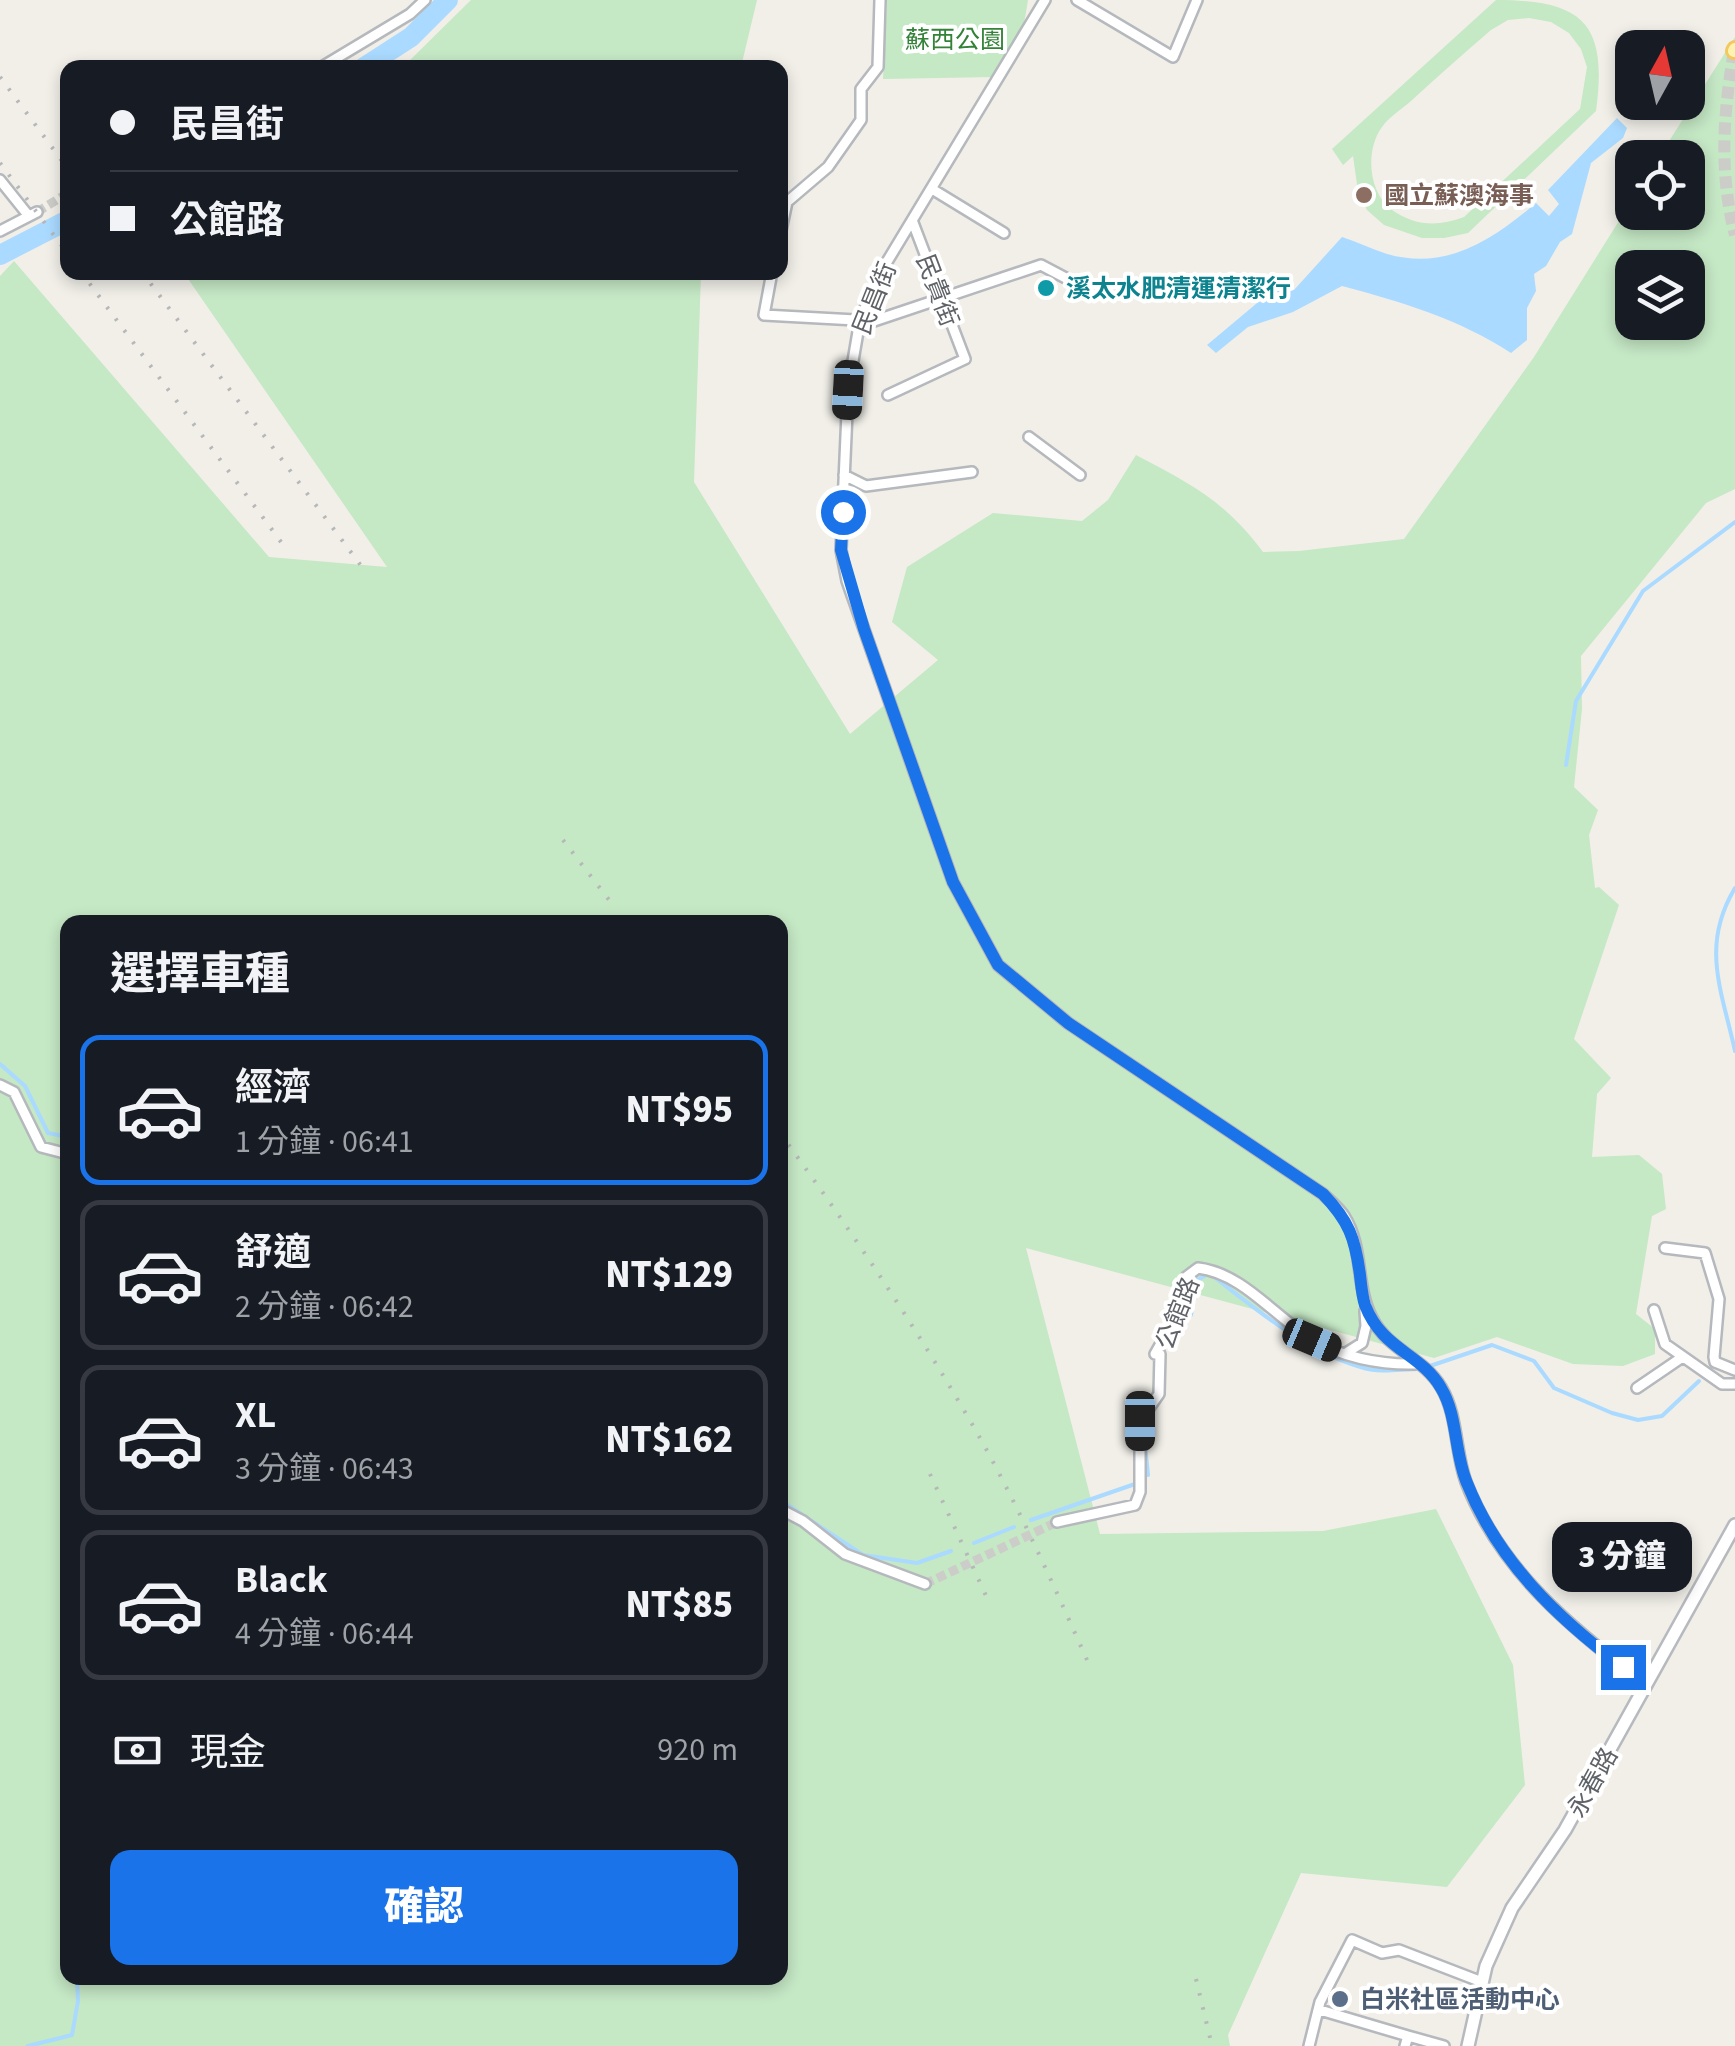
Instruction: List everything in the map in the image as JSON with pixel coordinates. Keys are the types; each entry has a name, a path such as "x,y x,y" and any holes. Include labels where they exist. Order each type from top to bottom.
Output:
{"street":[{"path":"333,60 410,14 425,0"},
{"path":"788,201 828,167 861,120 861,89 878,67 880,0"},
{"name":"民昌街","path":"1045,0 879,275 860,320 848,390 844,475 841,550 848,580 953,882 998,965 1068,1023 1323,1194 1344,1216 1353,1236 1364,1303 1381,1336 1418,1364"},
{"path":"1077,0 1173,57 1197,0"},
{"path":"0,180 32,214 0,231"},
{"path":"932,188 1004,232"},
{"name":"民貴街","path":"888,395 965,359 912,220"},
{"path":"771,280 764,315 874,321 1041,265 1077,284"},
{"path":"1029,437 1080,475"},
{"path":"844,475 866,486 972,472"},
{"path":"0,1085 14,1092 41,1147 60,1152"},
{"path":"1664,1248 1705,1253 1719,1299 1715,1362 1735,1370"},
{"name":"公館路","path":"1057,1522 1135,1504 1140,1492 1140,1421 1159,1394 1160,1354 1155,1354 1184,1304 1186,1277 1198,1268 1220,1274 1252,1293 1312,1340 1352,1357 1418,1364"},
{"path":"1346,1353 1362,1343 1366,1326 1364,1303"},
{"path":"1654,1310 1666,1344 1681,1358 1722,1384 1735,1384"},
{"path":"1637,1388 1681,1358"},
{"path":"1418,1364 1441,1387 1466,1481 1514,1568 1578,1633 1645,1684"},
{"path":"788,1513 845,1554 925,1584"},
{"name":"永春路","path":"1468,2046 1482,1982 1512,1908 1566,1830 1735,1525"},
{"path":"1309,2046 1320,2002 1352,1940 1382,1953 1398,1950 1482,1982"},
{"path":"1320,2010 1406,2041 1444,2046"}],"green space":[{"path":"471,0 757,0 743,60 410,60"},
{"name":"蘇西公園","path":"887,0 1028,0 1023,30 994,77 883,79"},
{"path":"1496,0 1526,1 1569,12 1583,22 1593,37 1599,81 1596,111 1468,233 1422,238 1384,225 1367,210 1358,191 1353,156 1343,165 1332,149","holes":["1508,20 1551,22 1569,33 1581,49 1587,67 1580,109 1464,217 1427,223 1392,210 1378,193 1371,159 1385,123 1491,30"]},
{"path":"1735,37 1735,489 1706,503 1581,656 1582,709 1574,787 1598,810 1589,835 1595,888 1599,887 1619,905 1574,1039 1611,1078 1597,1094 1592,1157 1639,1155 1662,1174 1666,1209 1652,1216 1636,1314 1655,1329 1655,1354 1623,1366 1573,1364 1497,1337 1434,1358 1026,1248 1100,1534 1323,1531 1436,1509 1513,1665 1525,1785 1447,1887 1301,1873 1228,2035 1230,2046 0,2046 0,276 14,261 269,557 387,567 189,280 701,280 694,482 850,734 938,660 892,622 907,567 993,513 1082,521 1108,500 1136,455 1206,495 1235,519 1263,552 1404,539 1534,357 1615,227 1705,230 1705,140 1670,140 1682,120 1705,120 1705,84"}],"water":[{"path":"1615,120 1627,128 1623,138 1615,140 1615,144 1591,163 1572,234 1560,242 1546,266 1534,274 1536,291 1527,308 1527,340 1511,353 1430,313 1342,286 1293,312 1248,327 1216,353 1207,345 1275,288 1294,290 1342,237 1409,258 1449,255 1485,240 1536,203 1549,216 1559,204 1548,190"}],"waterway":[{"path":"375,60 411,37 448,0"},
{"path":"0,255 60,224"},
{"path":"1566,765 1576,701 1643,591 1735,522"},
{"path":"1735,888 1724,909 1716,949 1720,988 1735,1051"},
{"path":"0,1064 25,1086 48,1133 60,1135"},
{"path":"1164,1347 1191,1315 1196,1281 1209,1273 1282,1328 1343,1361 1384,1371 1419,1369"},
{"path":"1430,1366 1492,1345 1534,1361 1554,1388 1638,1420 1662,1416 1699,1381"},
{"path":"1144,1435 1148,1475"},
{"path":"1031,1520 1135,1484"},
{"path":"788,1505 863,1555 917,1563 951,1551"},
{"path":"974,1543 1014,1527"},
{"path":"28,2046 72,2035 77,1985"}],"tunnel":[{"path":"1734,51 1724,143 1735,235"},
{"path":"37,212 60,198"},
{"path":"925,1584 1057,1522"}],"railway":[{"path":"0,77 60,158"},
{"path":"0,163 60,243"},
{"path":"87,280 287,550"},
{"path":"148,280 362,567"},
{"path":"563,840 613,905"},
{"path":"788,1144 874,1268 980,1437 1087,1660"},
{"path":"930,1474 988,1600"},
{"path":"1196,1979 1212,2046"}],"place":[{"name":"國立蘇澳海事","path":"1364,195"},
{"name":"溪太水肥清運清潔行","path":"1046,288"},
{"name":"白米社區活動中心","path":"1340,1999"}],"route":[{"path":"843,512 841,550 864,629 953,882 998,965 1068,1023 1323,1194 1344,1216 1353,1236 1364,1303 1381,1336 1428,1372 1441,1387 1466,1481 1514,1568 1578,1633 1623,1667"}]}
